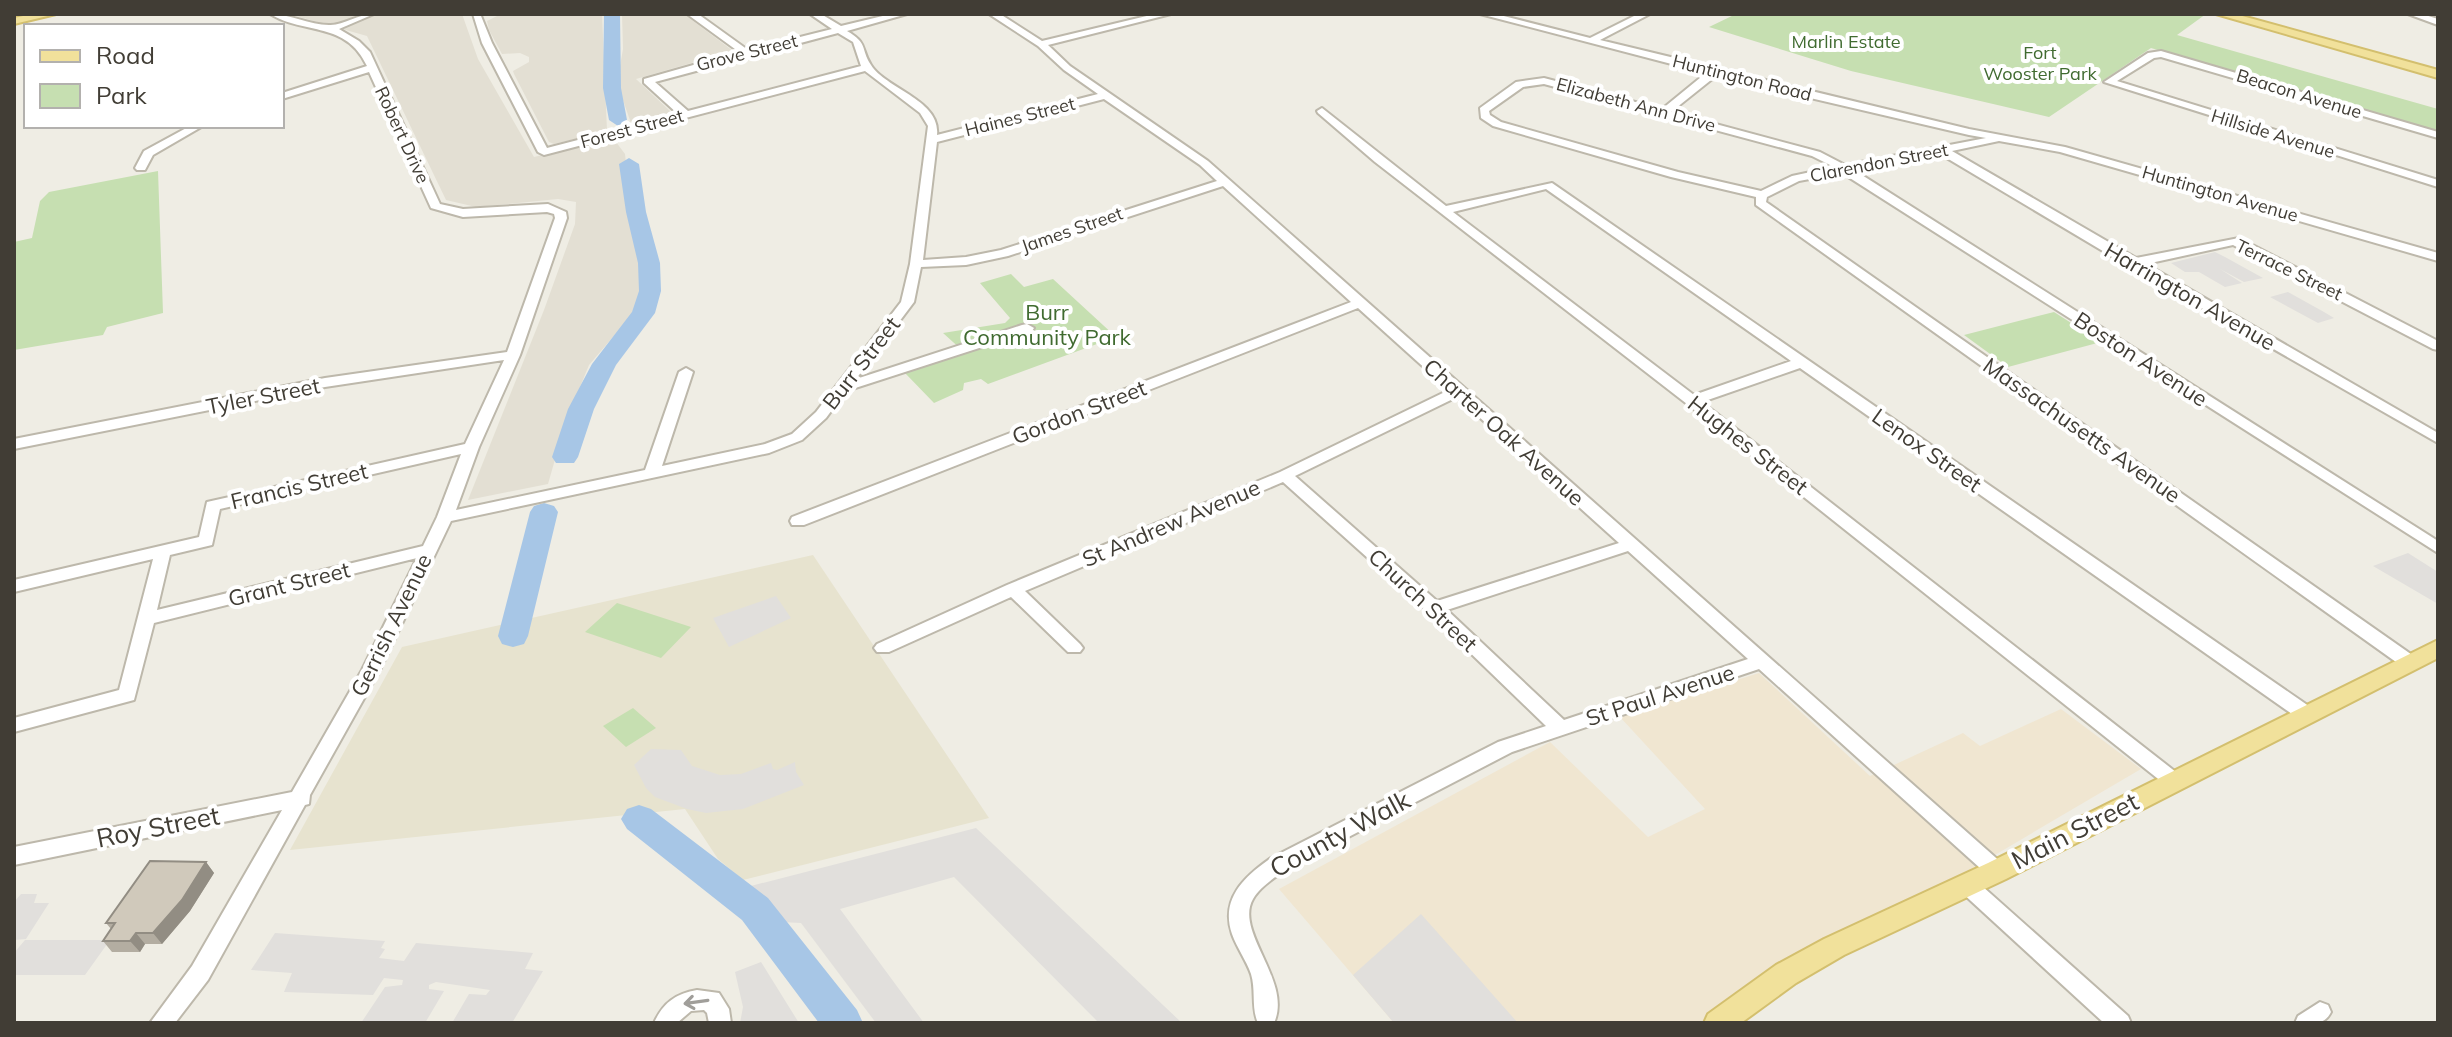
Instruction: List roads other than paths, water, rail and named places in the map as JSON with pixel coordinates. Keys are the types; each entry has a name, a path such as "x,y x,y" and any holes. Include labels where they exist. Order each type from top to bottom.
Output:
{"main road":[{"path":"14,21 50,14"},
{"path":"2222,14 2438,74"},
{"name":"Main Street","path":"1718,1023 1786,974 1823,954 1997,871 2438,648"}],"street":[{"name":"Robert Drive","path":"275,14 297,22 333,28 353,37 365,52 435,206 463,213 548,208"},
{"path":"333,28 369,14"},
{"path":"692,14 746,53"},
{"path":"815,14 857,41 867,68 924,111 932,122 934,139"},
{"path":"839,30 902,14"},
{"name":"Charter Oak Avenue","path":"994,14 1041,44 1067,68 1204,163 1997,871"},
{"path":"1041,44 1166,14"},
{"name":"Huntington Road","path":"1485,14 1714,72 2000,138"},
{"path":"1591,41 1645,14"},
{"path":"2413,14 2438,22"},
{"name":"Forest Street","path":"476,16 544,152 867,68"},
{"path":"284,26 297,22"},
{"name":"Grove Street","path":"686,115 648,81 839,30"},
{"name":"Beacon Avenue","path":"2109,82 2151,55 2161,54 2438,135"},
{"path":"284,95 371,68"},
{"path":"1665,112 1714,72"},
{"name":"Elizabeth Ann Drive","path":"1762,195 1675,175 1497,124 1487,118 1484,110 1516,86 1537,80 1803,149 1845,170"},
{"name":"Hillside Avenue","path":"2109,82 2438,184"},
{"name":"Haines Street","path":"934,139 1106,95"},
{"name":"Hughes Street","path":"1322,111 2174,781"},
{"path":"141,168 148,153 194,128"},
{"name":"Clarendon Street","path":"1762,195 1796,178 2000,138"},
{"name":"Huntington Avenue","path":"2000,138 2061,149 2438,257"},
{"name":"Burr Street","path":"445,517 769,448 791,440 821,415 900,312 910,292 934,139"},
{"name":"Harrington Avenue","path":"1943,151 2438,439"},
{"name":"Boston Avenue","path":"1845,170 2438,548"},
{"name":"James Street","path":"916,264 966,261 1004,253 1225,182"},
{"name":"Lenox Street","path":"1445,210 1548,185 2306,714"},
{"name":"Massachusetts Avenue","path":"1762,195 1760,203 2409,662"},
{"name":"Gerrish Avenue","path":"161,1023 200,973 302,798 371,670 445,517 471,447 513,355 561,218 560,212 548,208"},
{"name":"Terrace Street","path":"2132,263 2235,241 2438,346"},
{"name":"Gordon Street","path":"798,521 1359,303"},
{"path":"841,389 1027,328"},
{"name":"Tyler Street","path":"14,444 390,372 513,355"},
{"path":"1692,401 1803,362"},
{"path":"652,472 686,372"},
{"name":"St Andrew Avenue","path":"883,648 1013,589 1285,475 1457,391"},
{"name":"Francis Street","path":"14,586 206,541 213,506 471,447"},
{"name":"Church Street","path":"1285,475 1434,608 1559,727"},
{"path":"1434,608 1630,545"},
{"name":"Grant Street","path":"149,618 428,550"},
{"path":"14,725 127,695 149,618 163,551"},
{"path":"1013,589 1074,648"},
{"name":"St Paul Avenue","path":"1559,727 1760,662"},
{"name":"County Walk","path":"1266,1016 1263,977 1237,924 1240,901 1262,876 1278,864 1505,747 1559,727"},
{"name":"Roy Street","path":"14,856 302,798"},
{"path":"1966,884 2120,1023"},
{"path":"665,1023 670,1012 698,999 711,1000 718,1009 720,1023"}],"waterway":[{"path":"612,14 612,88 618,120"},
{"path":"565,457 581,409 604,364 643,313 650,291 649,263 636,212 629,164"},
{"path":"513,636 544,512"},
{"path":"639,819 755,909 843,1023"}],"park label":[{"name":"Marlin Estate","path":"1846,42"},
{"name":"Fort Wooster Park","path":"2040,63"},
{"name":"Burr Community Park","path":"1047,324"}]}
